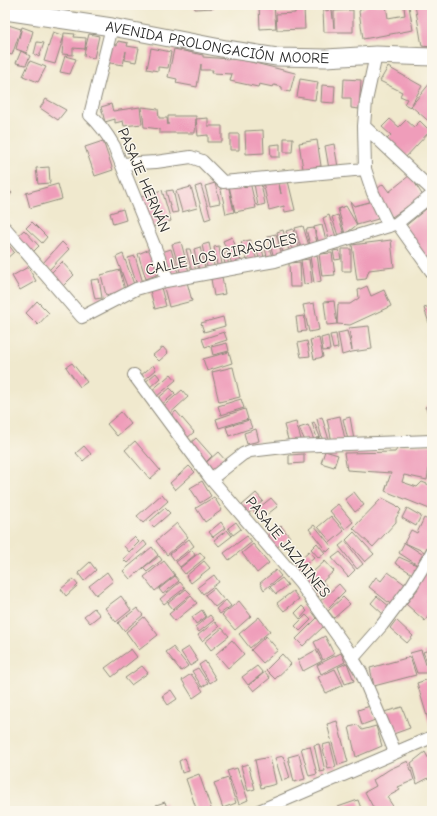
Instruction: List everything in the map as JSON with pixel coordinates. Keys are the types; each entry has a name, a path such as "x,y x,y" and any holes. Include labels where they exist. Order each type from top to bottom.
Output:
{"street":[{"name":"AVENIDA PROLONGACIÓN MOORE","path":"5,11 112,27 226,49 277,57 326,58 376,55 432,57"},
{"name":"PASAJE HERNÁN","path":"112,27 90,114 106,131 114,146 168,280"},
{"path":"376,55 366,101 364,126 365,169 373,193 393,225 432,272"},
{"path":"364,126 432,190"},
{"path":"122,164 156,162 191,157 202,161 223,182 365,169"},
{"name":"CALLE LOS GIRASOLES","path":"5,228 82,317 136,289 168,280 276,260 393,225 432,196"},
{"name":"PASAJE JAZMINES","path":"134,375 211,479 300,583 353,658 361,672 395,752"},
{"path":"211,479 243,454 250,451 292,446 432,441"},
{"path":"353,658 382,625 412,585 432,552"},
{"path":"259,811 432,737"}],"building":[{"path":"194,5 214,5 214,8 195,9"},
{"path":"259,5 274,5 276,28 260,29"},
{"path":"284,5 293,5 293,9 283,8"},
{"path":"368,5 386,5 388,18 405,15 404,7 409,6 413,30 363,39 359,11"},
{"path":"415,5 432,5 432,47 422,46"},
{"path":"295,8 304,8 305,29 277,30 276,14 295,13"},
{"path":"332,10 334,28 334,11 353,10 353,32 324,32 323,11"},
{"path":"5,24 21,29 12,55 5,53"},
{"path":"22,27 33,31 27,53 16,49"},
{"path":"53,32 64,36 55,64 44,61"},
{"path":"64,33 75,34 74,37 86,38 85,49 73,48 73,55 62,54"},
{"path":"89,34 99,36 94,58 84,56"},
{"path":"118,41 128,43 127,46 139,48 136,62 125,60 126,51 123,65 104,62 108,43 117,45"},
{"path":"37,42 44,43 39,57 34,54"},
{"path":"151,48 171,52 168,68 158,67 158,71 147,69"},
{"path":"174,49 203,55 203,57 243,60 295,73 290,92 282,90 282,87 274,85 273,87 259,84 258,87 230,81 232,74 212,73 213,70 201,70 201,64 197,87 176,83 177,79 168,77"},
{"path":"21,51 30,56 26,65 16,63"},
{"path":"65,56 76,59 70,74 60,72"},
{"path":"30,61 46,67 38,82 23,76"},
{"path":"388,67 422,86 410,107 404,104 407,99 400,96 402,92 380,81"},
{"path":"300,79 318,82 315,100 297,97"},
{"path":"344,79 361,80 359,109 351,108 351,98 343,98"},
{"path":"431,82 432,124 411,106"},
{"path":"322,85 335,86 334,103 321,102"},
{"path":"46,99 66,110 58,120 40,108"},
{"path":"111,104 113,111 140,107 142,124 124,126 123,121 115,123 115,119 105,122 101,107"},
{"path":"142,107 158,109 159,118 167,118 168,125 168,116 196,116 195,133 159,133 159,129 144,127"},
{"path":"208,118 208,126 222,126 222,142 208,142 208,135 198,136 196,119"},
{"path":"390,119 399,127 406,120 414,127 420,121 430,131 405,158 386,140 391,135 382,127"},
{"path":"263,130 264,153 246,154 245,131"},
{"path":"230,134 239,134 239,150 230,150"},
{"path":"284,138 293,138 292,152 284,152"},
{"path":"317,140 321,166 303,169 299,143"},
{"path":"103,141 113,170 95,176 85,147"},
{"path":"280,144 280,157 271,157 270,145"},
{"path":"334,144 338,167 329,169 325,146"},
{"path":"49,167 50,183 38,184 36,168"},
{"path":"410,175 423,196 392,217 372,193 383,184 389,192"},
{"path":"278,179 281,194 279,183 288,181 295,210 285,212 284,206 269,210 263,182"},
{"path":"250,182 256,208 235,212 229,186"},
{"path":"215,183 220,203 210,205 205,186"},
{"path":"261,183 265,204 258,206 254,184"},
{"path":"58,184 62,199 30,208 26,193"},
{"path":"228,184 234,212 226,214 220,185"},
{"path":"201,185 211,218 205,220 195,187"},
{"path":"5,186 12,193 5,201"},
{"path":"191,187 197,208 182,212 176,191"},
{"path":"162,190 171,221 149,228 140,197"},
{"path":"173,190 178,212 172,213 166,191"},
{"path":"350,201 354,206 373,201 378,219 357,225"},
{"path":"432,204 432,271 403,228"},
{"path":"346,206 357,225 345,234 338,209"},
{"path":"123,209 126,220 113,224 110,213"},
{"path":"329,215 336,237 329,239 323,218"},
{"path":"338,215 344,234 338,236 332,217"},
{"path":"32,222 47,237 42,243 26,228"},
{"path":"322,225 327,244 320,247 314,227"},
{"path":"303,226 310,249 302,251 295,228"},
{"path":"314,228 318,248 311,249 306,229"},
{"path":"293,229 300,251 293,253 286,231"},
{"path":"24,230 39,246 31,254 15,238"},
{"path":"283,230 290,254 284,256 277,232"},
{"path":"276,234 282,255 274,258 268,236"},
{"path":"232,237 243,266 234,269 223,241"},
{"path":"250,240 257,260 248,263 241,242"},
{"path":"391,240 394,267 369,270 366,279 357,280 352,245"},
{"path":"62,242 69,249 49,270 43,263"},
{"path":"181,242 189,272 181,275 172,244"},
{"path":"209,243 215,270 208,271 202,245"},
{"path":"8,244 14,252 5,260 5,246"},
{"path":"261,245 265,261 260,262 256,247"},
{"path":"219,246 223,270 218,271 214,247"},
{"path":"200,247 205,268 199,270 194,249"},
{"path":"269,247 273,260 268,261 265,248"},
{"path":"150,249 159,274 146,279 138,254"},
{"path":"171,249 178,272 169,275 162,252"},
{"path":"186,249 190,249 196,271 192,272"},
{"path":"342,249 351,249 351,271 342,271"},
{"path":"339,250 341,259 335,260 333,251"},
{"path":"332,253 335,275 322,276 319,254"},
{"path":"123,254 135,287 128,289 116,257"},
{"path":"223,254 227,254 229,268 226,269"},
{"path":"317,255 321,281 314,283 310,256"},
{"path":"135,256 143,283 137,285 128,258"},
{"path":"309,259 312,283 304,284 301,260"},
{"path":"62,262 74,275 63,286 51,273"},
{"path":"300,262 301,287 290,287 289,263"},
{"path":"28,267 36,281 20,290 12,276"},
{"path":"120,270 125,290 106,295 101,275"},
{"path":"222,277 225,294 214,296 211,279"},
{"path":"99,279 102,298 95,299 91,280"},
{"path":"187,282 192,301 169,307 164,288"},
{"path":"160,284 166,306 155,309 149,287"},
{"path":"367,286 371,296 384,290 391,306 350,325 337,324 338,304 350,304 359,298 358,290"},
{"path":"37,301 49,313 38,325 26,313"},
{"path":"334,301 337,324 327,325 324,302"},
{"path":"314,303 319,330 309,332 303,305"},
{"path":"432,305 432,322 429,323 424,308"},
{"path":"304,316 306,331 298,332 296,317"},
{"path":"223,317 225,326 204,332 201,323"},
{"path":"369,326 372,349 342,355 338,333 347,331 352,350 349,328"},
{"path":"224,332 227,340 205,347 202,339"},
{"path":"336,334 338,348 333,349 330,335"},
{"path":"328,336 330,350 323,351 321,338"},
{"path":"319,338 323,357 314,359 310,340"},
{"path":"307,341 310,356 301,357 298,343"},
{"path":"227,343 229,351 213,355 211,347"},
{"path":"163,347 168,353 159,361 153,355"},
{"path":"229,352 232,363 207,371 203,359"},
{"path":"72,363 87,382 80,387 66,367"},
{"path":"153,365 156,370 143,381 139,377"},
{"path":"233,367 240,397 219,402 212,372"},
{"path":"156,373 160,378 149,388 144,383"},
{"path":"171,374 176,380 156,397 151,391"},
{"path":"170,388 175,393 159,407 155,401"},
{"path":"182,390 188,397 166,417 160,409"},
{"path":"241,399 244,408 221,415 218,406"},
{"path":"432,403 432,420 425,407"},
{"path":"245,409 248,419 219,428 216,419"},
{"path":"176,411 194,432 186,439 168,418"},
{"path":"121,412 131,424 117,436 107,424"},
{"path":"340,416 345,439 332,442 327,419"},
{"path":"322,417 329,440 323,442 317,419"},
{"path":"350,417 354,440 348,440 343,419"},
{"path":"249,420 252,428 229,436 226,427"},
{"path":"296,422 301,439 289,443 284,425"},
{"path":"314,422 320,437 317,438 312,423"},
{"path":"308,425 314,440 306,443 299,428"},
{"path":"256,429 259,441 247,444 244,433"},
{"path":"196,438 212,456 203,465 187,446"},
{"path":"135,441 160,470 150,479 125,450"},
{"path":"432,445 432,469 429,468 427,480 404,475 402,482 417,487 422,482 432,486 432,510 385,491 391,473 347,470 344,453 395,452 399,446"},
{"path":"84,446 91,454 83,461 76,453"},
{"path":"325,451 338,455 334,467 321,463"},
{"path":"218,452 226,461 208,476 201,467"},
{"path":"304,454 304,463 289,464 289,455"},
{"path":"189,466 195,472 175,490 170,483"},
{"path":"202,481 211,496 200,503 190,488"},
{"path":"354,492 364,505 355,512 345,499"},
{"path":"256,493 263,501 248,514 241,506"},
{"path":"162,494 168,501 143,523 137,516"},
{"path":"214,497 222,510 205,522 196,508"},
{"path":"271,498 278,506 260,520 254,512"},
{"path":"382,498 396,505 401,510 396,518 396,522 373,547 353,528"},
{"path":"338,504 353,522 345,529 330,511"},
{"path":"165,508 170,513 154,527 149,522"},
{"path":"407,508 421,516 416,526 402,518"},
{"path":"331,516 344,531 331,542 318,527"},
{"path":"424,518 432,522 432,534 425,552 405,543 425,556 419,566 399,553 411,530 417,533"},
{"path":"221,522 225,528 213,537 209,532"},
{"path":"236,522 241,529 233,535 228,528"},
{"path":"177,523 188,537 167,555 156,541"},
{"path":"314,525 332,547 327,552 309,529"},
{"path":"281,526 290,537 275,549 266,538"},
{"path":"227,530 232,536 219,546 214,540"},
{"path":"354,532 374,554 365,562 346,540"},
{"path":"247,536 252,542 229,560 224,553"},
{"path":"134,537 139,542 129,552 124,546"},
{"path":"189,539 194,546 175,561 170,554"},
{"path":"144,541 147,545 127,563 123,559"},
{"path":"345,541 363,564 357,569 339,546"},
{"path":"317,543 325,553 319,558 311,549"},
{"path":"253,544 269,563 257,573 242,553"},
{"path":"152,547 158,555 130,579 123,571"},
{"path":"192,550 195,555 180,567 176,562"},
{"path":"309,551 314,557 295,574 290,568"},
{"path":"200,552 205,558 185,574 180,568"},
{"path":"340,552 355,570 348,577 332,558"},
{"path":"159,556 162,560 147,572 143,568"},
{"path":"399,557 419,566 414,575 395,563"},
{"path":"164,561 175,575 155,591 144,577"},
{"path":"204,561 210,568 191,583 186,576"},
{"path":"325,561 334,571 310,593 301,583"},
{"path":"90,562 96,570 84,581 78,573"},
{"path":"430,566 432,567 432,600 431,599 428,601 431,606 431,612 425,621 406,604 418,589 415,587"},
{"path":"276,570 281,576 264,590 260,583"},
{"path":"107,572 113,581 96,595 89,586"},
{"path":"388,572 406,585 393,606 369,587 376,577 381,581"},
{"path":"214,575 219,582 203,594 198,587"},
{"path":"175,576 179,581 163,594 159,589"},
{"path":"282,578 288,585 276,594 270,587"},
{"path":"73,579 78,585 66,596 61,589"},
{"path":"180,582 185,588 164,604 160,599"},
{"path":"324,583 328,588 318,597 314,592"},
{"path":"339,584 345,591 326,610 319,602"},
{"path":"214,588 224,600 215,607 205,595"},
{"path":"186,589 191,594 173,609 168,603"},
{"path":"293,591 299,599 284,611 277,603"},
{"path":"121,596 131,610 116,622 105,608"},
{"path":"191,596 197,603 175,621 169,614"},
{"path":"377,596 390,607 383,614 371,603"},
{"path":"343,597 350,604 334,618 328,611"},
{"path":"226,600 231,606 220,614 216,609"},
{"path":"239,601 251,616 235,630 222,615"},
{"path":"302,606 307,611 300,619 295,613"},
{"path":"94,608 100,615 90,623 84,616"},
{"path":"137,608 143,615 124,631 118,623"},
{"path":"202,610 206,617 196,624 192,617"},
{"path":"210,615 214,620 199,632 195,627"},
{"path":"306,615 311,620 300,631 295,626"},
{"path":"144,617 158,635 139,650 126,632"},
{"path":"259,617 270,631 250,648 239,634"},
{"path":"317,618 324,626 303,646 296,639"},
{"path":"396,620 413,636 407,643 390,628"},
{"path":"215,622 219,627 202,641 198,635"},
{"path":"222,628 229,636 211,650 205,642"},
{"path":"266,636 278,650 263,663 251,650"},
{"path":"325,636 334,654 323,660 314,642"},
{"path":"232,640 244,654 228,668 216,654"},
{"path":"173,647 188,666 181,671 166,652"},
{"path":"189,647 198,661 190,666 181,652"},
{"path":"131,649 137,657 112,677 105,668"},
{"path":"432,649 432,673 423,652"},
{"path":"316,650 322,661 303,671 298,660"},
{"path":"421,650 429,673 417,673 410,653"},
{"path":"341,653 345,662 321,674 317,665"},
{"path":"282,654 291,664 275,679 266,670"},
{"path":"410,657 416,675 374,686 370,668"},
{"path":"205,661 216,679 210,683 199,665"},
{"path":"347,663 354,681 345,684 338,667"},
{"path":"142,666 148,673 131,685 125,678"},
{"path":"257,666 263,673 248,685 242,677"},
{"path":"198,668 208,683 202,687 192,671"},
{"path":"335,669 343,685 326,693 318,677"},
{"path":"265,672 270,678 254,691 249,685"},
{"path":"191,674 203,691 193,698 182,680"},
{"path":"432,678 432,733 417,683"},
{"path":"171,690 177,699 168,705 162,696"},
{"path":"370,706 375,720 362,725 358,710"},
{"path":"402,707 410,728 388,736 384,712"},
{"path":"337,721 348,762 338,765 327,724"},
{"path":"358,725 362,730 376,726 382,746 356,757 349,727"},
{"path":"330,743 336,767 328,769 322,745"},
{"path":"319,744 325,771 320,772 314,745"},
{"path":"310,746 317,774 309,776 301,748"},
{"path":"425,752 432,765 432,776 417,784 411,763"},
{"path":"299,754 305,779 294,782 288,757"},
{"path":"283,756 290,778 282,781 275,758"},
{"path":"270,757 276,784 261,788 255,760"},
{"path":"185,758 189,771 182,773 179,761"},
{"path":"408,761 414,780 398,787 400,790 387,797 396,811 375,811 365,792 376,786 373,780 390,769"},
{"path":"248,764 255,789 248,791 241,766"},
{"path":"237,768 248,800 239,804 227,771"},
{"path":"199,774 212,811 197,811 186,779"},
{"path":"228,778 236,803 223,808 214,783"},
{"path":"358,800 362,811 333,811 332,809"},
{"path":"165,802 168,811 159,811 156,805"}]}
